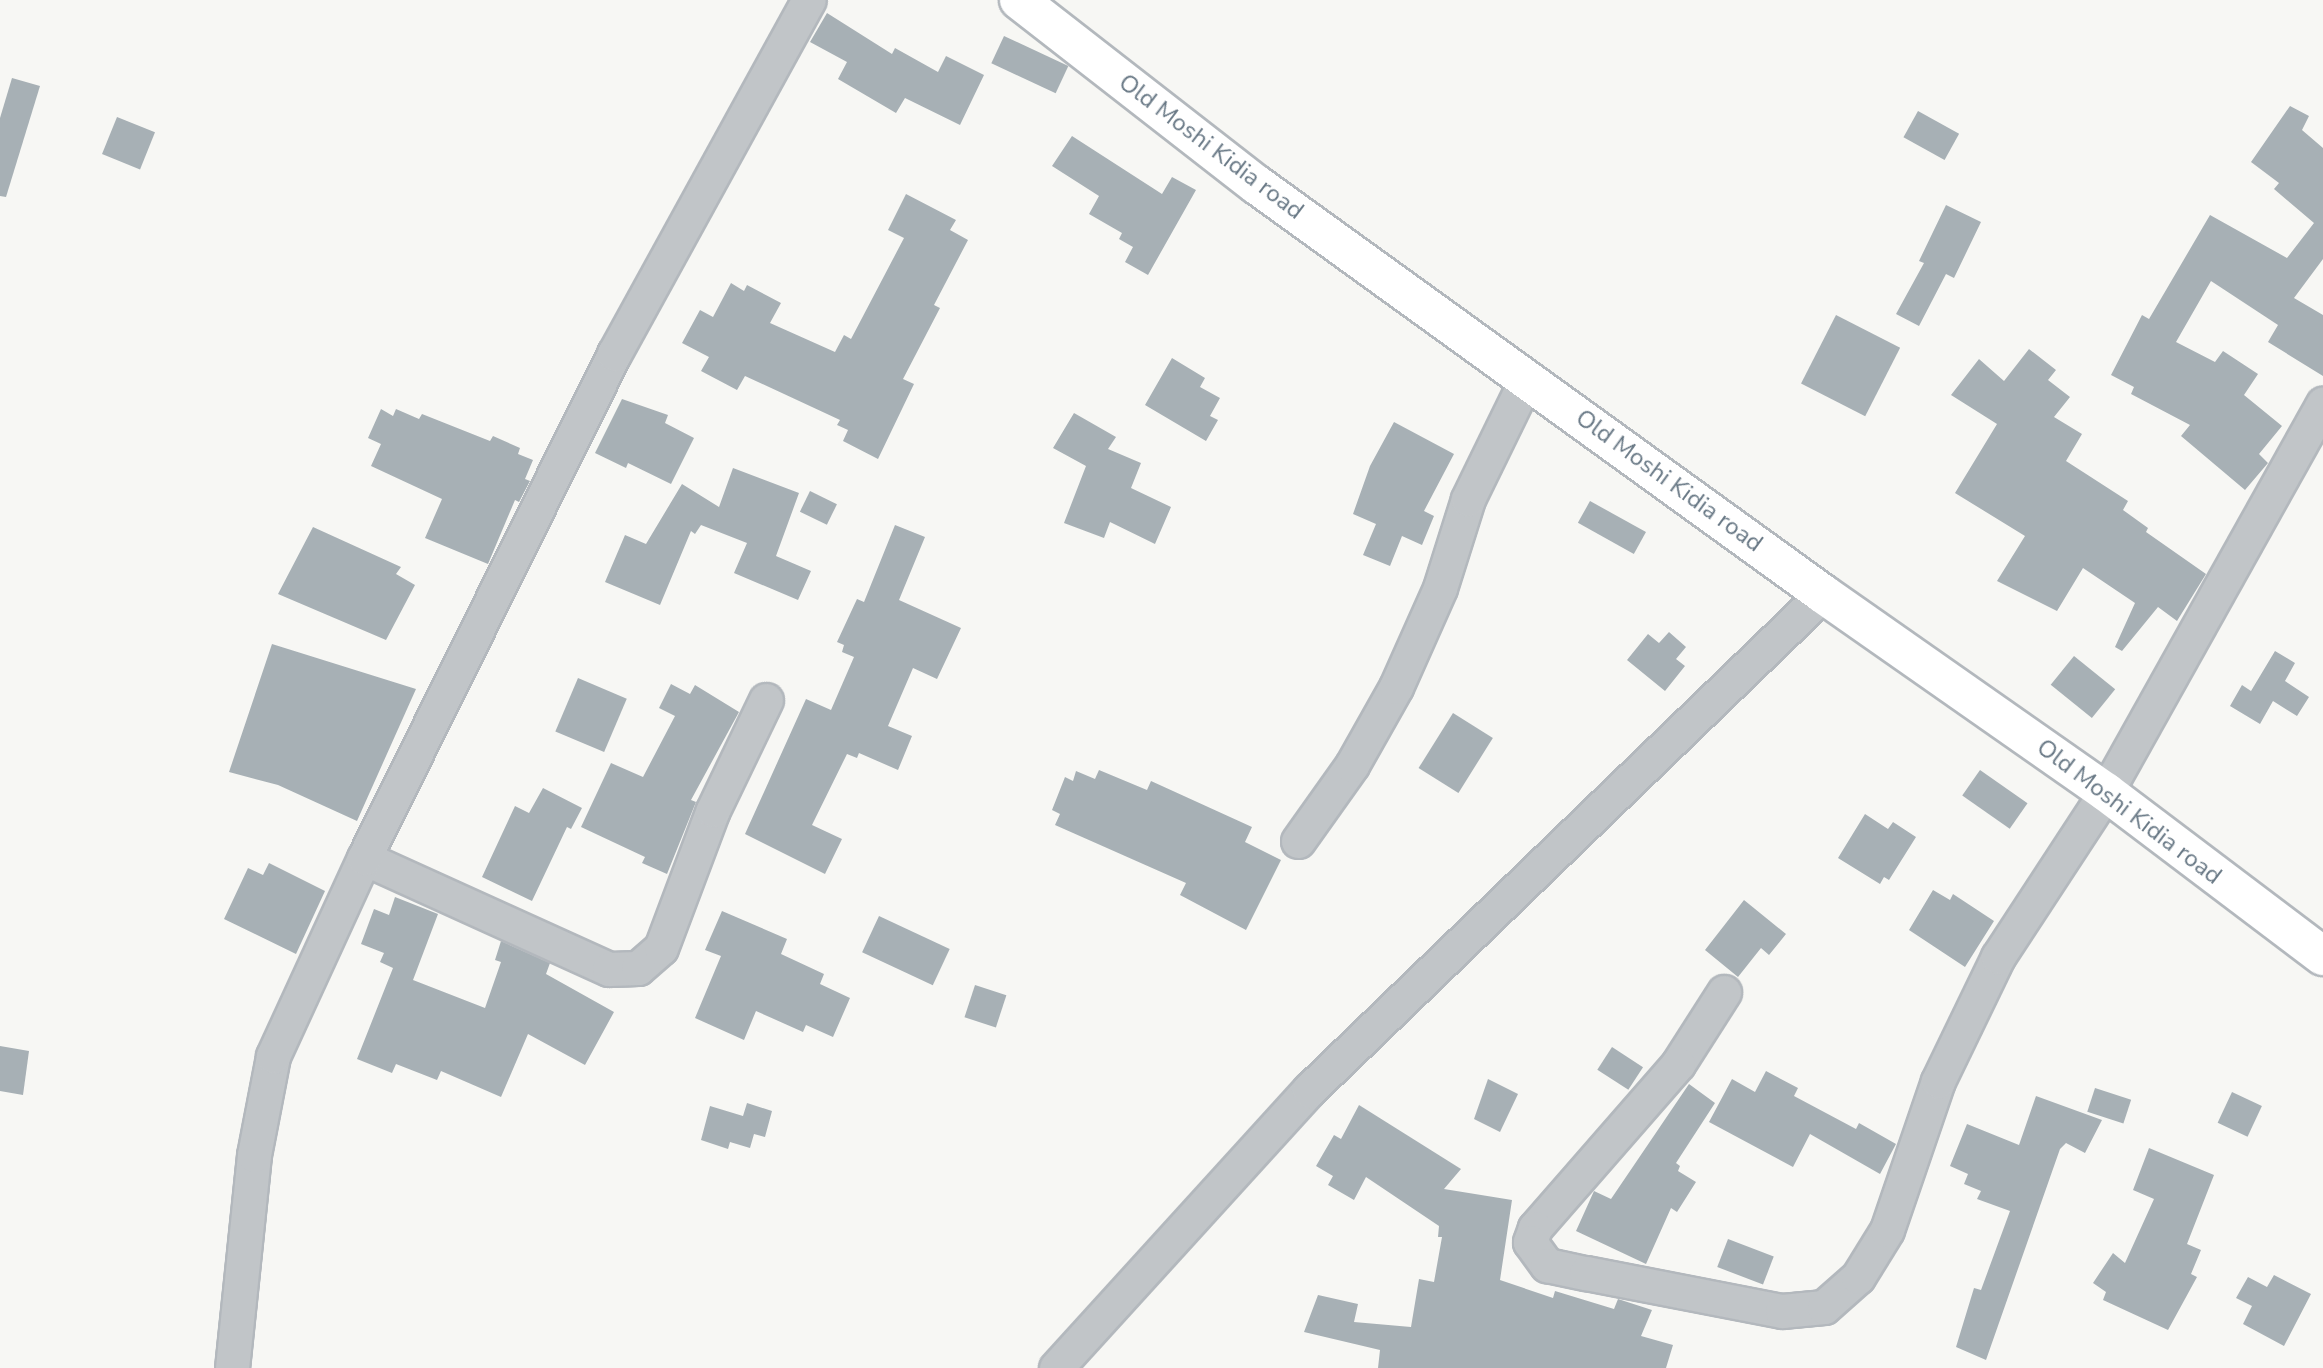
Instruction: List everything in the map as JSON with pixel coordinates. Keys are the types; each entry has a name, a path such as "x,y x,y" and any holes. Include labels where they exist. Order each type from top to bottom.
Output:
{"street":[{"path":"232,1368 254,1155 273,1056 364,858 614,354 809,0"},
{"name":"Old Moshi Kidia road","path":"1019,0 1257,185 1823,594 2106,792 2323,956"},
{"path":"1298,841 1352,765 1396,687 1440,588 1468,499 1527,378"},
{"path":"1724,992 1678,1064 1535,1228 1530,1242 1539,1260 1560,1268 1782,1311 1824,1307 1858,1277 1887,1230 1938,1081 1998,957 2106,792 2323,404"},
{"path":"1056,1368 1309,1090 1823,594"},
{"path":"364,858 609,969 638,968 661,948 713,810 766,700"}],"building":[{"path":"827,13 892,54 895,48 938,72 946,56 984,75 960,125 905,98 896,113 838,79 847,62 810,42"},
{"path":"1004,36 1068,66 1056,93 991,63"},
{"path":"12,78 40,86 6,197 0,196 0,118"},
{"path":"2290,106 2309,116 2302,130 2323,148 2323,259 2294,298 2323,315 2323,376 2268,342 2278,325 2211,281 2176,342 2215,362 2223,351 2258,374 2244,395 2282,426 2259,454 2268,463 2245,490 2181,436 2190,425 2131,394 2134,387 2111,375 2142,315 2149,319 2210,215 2287,258 2314,223 2274,189 2279,183 2251,162"},
{"path":"1918,111 1959,134 1945,160 1903,137"},
{"path":"117,117 155,132 140,169 102,154"},
{"path":"1072,136 1162,194 1172,177 1196,190 1148,275 1125,262 1133,247 1119,239 1122,233 1089,214 1099,196 1052,166"},
{"path":"906,194 956,220 950,230 968,240 934,305 940,308 903,379 914,384 878,459 843,441 848,430 837,425 840,420 745,376 737,390 701,371 709,357 682,343 700,310 713,317 731,283 744,291 747,285 781,303 770,323 835,352 844,335 851,339 904,238 888,230"},
{"path":"1946,205 1981,222 1954,278 1946,274 1919,326 1896,314 1924,263 1919,261"},
{"path":"1836,315 1900,348 1865,416 1801,384"},
{"path":"2029,349 2056,370 2048,380 2070,397 2054,417 2082,434 2066,461 2128,501 2123,510 2148,528 2146,532 2206,574 2177,621 2158,607 2122,651 2115,647 2135,603 2083,568 2057,611 1997,581 2025,536 1955,493 1997,424 1951,395 1979,359 2004,381"},
{"path":"1172,358 1205,378 1200,387 1220,398 1210,416 1218,420 1206,441 1145,405"},
{"path":"622,399 668,415 665,423 694,438 671,484 628,463 626,468 595,453"},
{"path":"381,409 393,416 396,409 419,419 422,414 490,441 493,436 520,448 518,454 533,460 525,479 530,481 519,502 515,500 488,564 425,538 442,499 371,466 381,444 368,438"},
{"path":"1074,413 1116,437 1108,449 1141,463 1131,488 1171,507 1155,544 1110,522 1104,538 1064,523 1086,466 1053,448"},
{"path":"1394,422 1454,454 1424,511 1434,516 1422,545 1402,536 1390,566 1363,555 1376,524 1353,514 1370,466"},
{"path":"733,468 799,493 776,556 811,571 798,600 734,573 747,543 701,525 695,534 691,531 660,605 605,582 625,535 646,544 682,484 719,507"},
{"path":"810,491 837,504 827,525 800,512"},
{"path":"1590,501 1646,532 1634,554 1578,523"},
{"path":"895,525 925,537 899,600 961,628 937,679 913,668 888,726 912,736 898,770 859,753 857,758 847,754 812,825 842,839 825,874 745,834 806,699 831,710 854,657 842,652 844,645 837,642 857,599 864,602"},
{"path":"313,527 401,567 396,574 415,585 386,640 278,594"},
{"path":"1669,632 1686,647 1676,659 1685,666 1665,691 1627,660 1648,634 1659,643"},
{"path":"272,644 416,689 357,821 278,785 229,772"},
{"path":"2275,651 2295,663 2285,681 2309,697 2297,716 2273,701 2260,724 2230,706 2242,685 2251,691"},
{"path":"2074,656 2115,689 2092,718 2051,685"},
{"path":"578,678 627,699 604,752 555,731"},
{"path":"671,684 690,694 695,685 739,712 691,800 696,802 667,874 642,863 645,857 581,827 611,763 643,777 675,716 659,708"},
{"path":"1453,713 1493,738 1458,793 1419,768"},
{"path":"1099,770 1147,790 1151,781 1252,827 1245,842 1281,860 1246,930 1180,895 1186,883 1055,825 1060,814 1052,810 1065,777 1073,781 1076,771 1095,779"},
{"path":"1980,770 2028,803 2010,829 1962,795"},
{"path":"543,788 582,808 571,829 567,827 532,901 482,877 515,806 529,813"},
{"path":"1865,814 1888,829 1893,822 1916,837 1889,880 1884,877 1880,884 1838,858"},
{"path":"269,863 325,891 296,954 224,919 248,868 263,875"},
{"path":"1933,890 1950,900 1953,894 1994,921 1965,967 1909,930"},
{"path":"395,897 438,914 413,980 485,1008 501,962 495,960 501,941 550,963 546,974 614,1012 585,1065 528,1034 501,1097 441,1071 437,1080 396,1064 392,1073 357,1059 393,968 380,962 384,953 361,944 374,909 389,915"},
{"path":"1744,900 1786,934 1769,955 1761,948 1738,977 1705,950"},
{"path":"722,911 787,939 781,954 824,974 820,984 850,998 833,1037 806,1025 803,1032 756,1011 744,1040 695,1018 721,956 705,950"},
{"path":"879,916 950,949 933,985 862,952"},
{"path":"975,985 1006,995 996,1028 964,1017"},
{"path":"0,1046 29,1051 23,1095 0,1091"},
{"path":"1612,1047 1643,1067 1628,1090 1597,1070"},
{"path":"1766,1071 1798,1088 1794,1096 1856,1129 1859,1123 1896,1144 1880,1174 1810,1134 1793,1167 1709,1122 1732,1079 1755,1092"},
{"path":"1488,1079 1518,1094 1500,1132 1474,1119"},
{"path":"1689,1084 1715,1103 1676,1163 1680,1166 1678,1171 1696,1182 1677,1212 1671,1208 1646,1264 1576,1231 1594,1191 1611,1199"},
{"path":"2095,1088 2131,1100 2123,1124 2087,1112"},
{"path":"2232,1092 2262,1106 2248,1137 2218,1123"},
{"path":"2036,1096 2102,1120 2085,1153 2066,1143 2060,1149 1986,1360 1956,1347 1974,1288 1981,1290 2010,1211 1977,1199 1981,1191 1964,1184 1968,1174 1950,1166 1967,1124 2019,1145"},
{"path":"747,1103 772,1111 765,1137 754,1134 750,1148 730,1142 728,1149 701,1140 710,1106 743,1116"},
{"path":"1359,1105 1461,1169 1444,1189 1512,1200 1500,1280 1553,1298 1555,1291 1614,1309 1618,1299 1652,1310 1641,1336 1673,1345 1666,1368 1378,1368 1380,1350 1304,1332 1318,1295 1358,1304 1354,1322 1411,1327 1419,1279 1434,1282 1442,1237 1438,1237 1439,1226 1366,1177 1354,1200 1328,1185 1333,1176 1316,1166 1334,1135 1341,1139"},
{"path":"2149,1148 2214,1175 2187,1244 2201,1250 2191,1274 2197,1277 2168,1330 2103,1300 2106,1292 2093,1283 2113,1253 2125,1263 2154,1199 2133,1190"},
{"path":"1728,1239 1774,1257 1763,1285 1717,1267"},
{"path":"2274,1275 2311,1294 2284,1346 2243,1324 2252,1306 2236,1298 2248,1277 2267,1287"}]}
